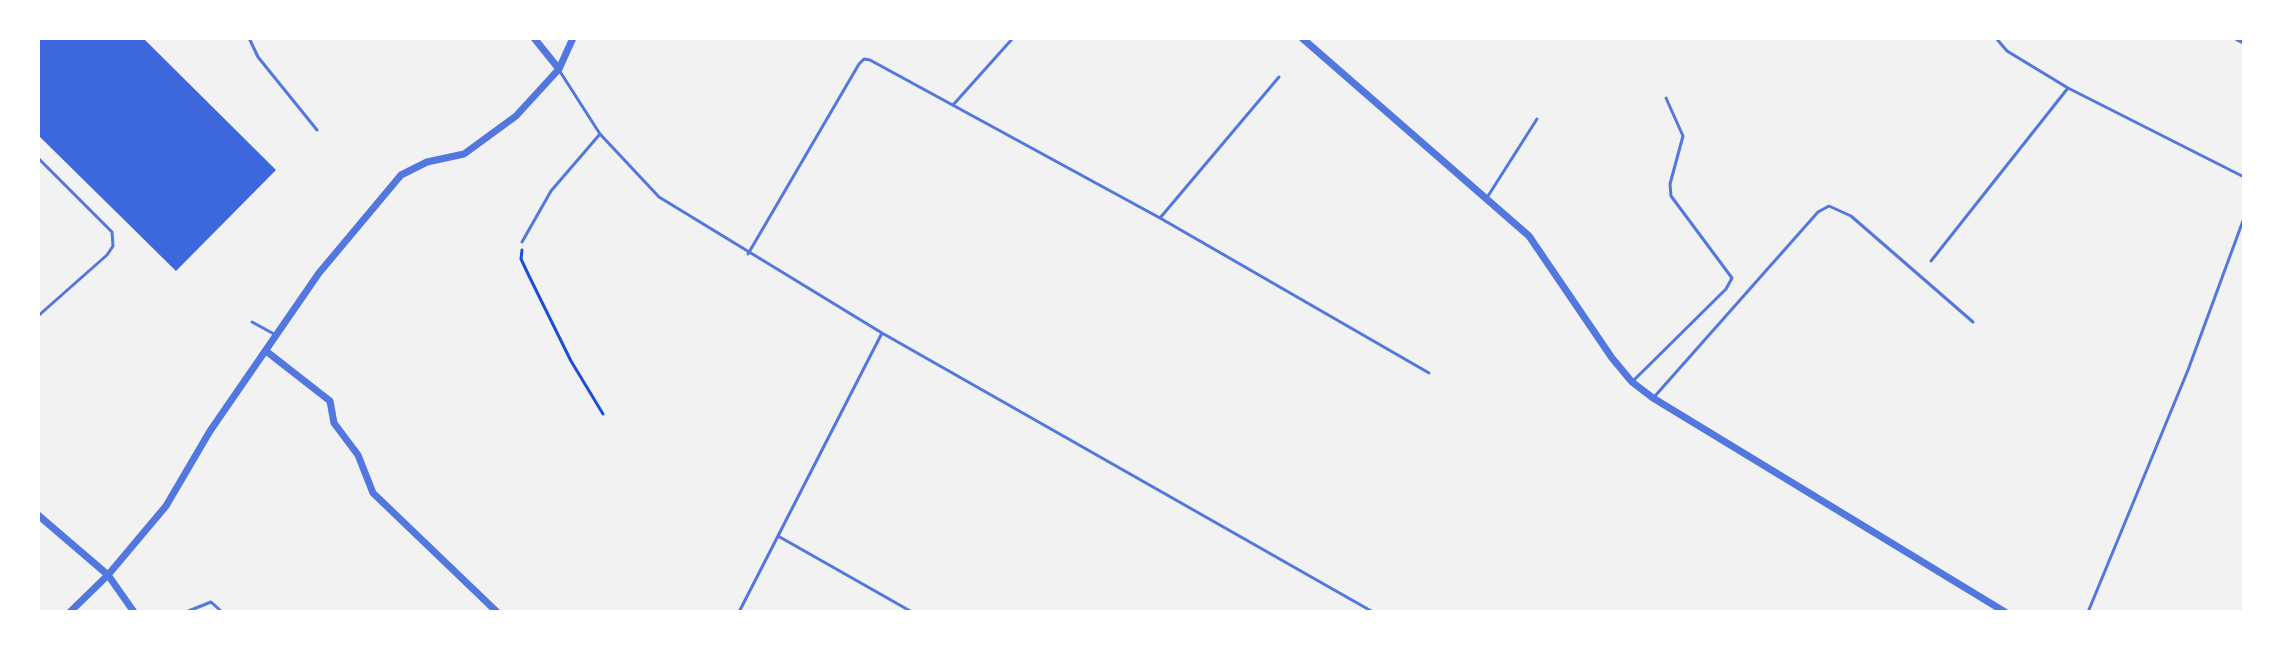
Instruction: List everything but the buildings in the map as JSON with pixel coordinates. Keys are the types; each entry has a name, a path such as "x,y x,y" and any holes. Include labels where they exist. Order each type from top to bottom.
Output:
{"street":[{"path":"534,38 559,69"},
{"path":"70,612 108,575 166,506 210,431 319,273 401,175 427,162 464,154 516,116 559,69 573,38"},
{"path":"1302,38 1488,196 1529,236 1612,358 1632,382 1653,398 2005,612"},
{"path":"2238,38 2244,41"},
{"path":"266,351 330,401 334,423 358,455 373,493 497,612"},
{"path":"38,515 108,575 136,612"}],"lane":[{"path":"249,38 258,57 317,130"},
{"path":"953,105 1013,38"},
{"path":"1311,46 1317,38"},
{"path":"1996,38 2007,51 2068,88 2244,177"},
{"path":"748,254 864,59 1160,218 1429,373"},
{"path":"559,69 600,134 659,197 882,333 1373,612"},
{"path":"1160,218 1279,77"},
{"path":"1931,261 2068,88"},
{"path":"1632,382 1726,289 1732,278 1671,196 1670,184 1683,136 1666,98"},
{"path":"1488,196 1537,119"},
{"path":"522,242 551,191 600,134"},
{"path":"38,158 112,232 113,246 107,255 38,316"},
{"path":"1653,398 1818,212 1829,206 1851,216 1973,322"},
{"path":"2088,612 2188,370 2244,218"},
{"path":"252,322 277,336"},
{"path":"739,612 882,333"},
{"path":"778,536 912,612"},
{"path":"186,612 211,602 222,612"}],"path":[{"path":"522,242 521,259 603,414"}]}
